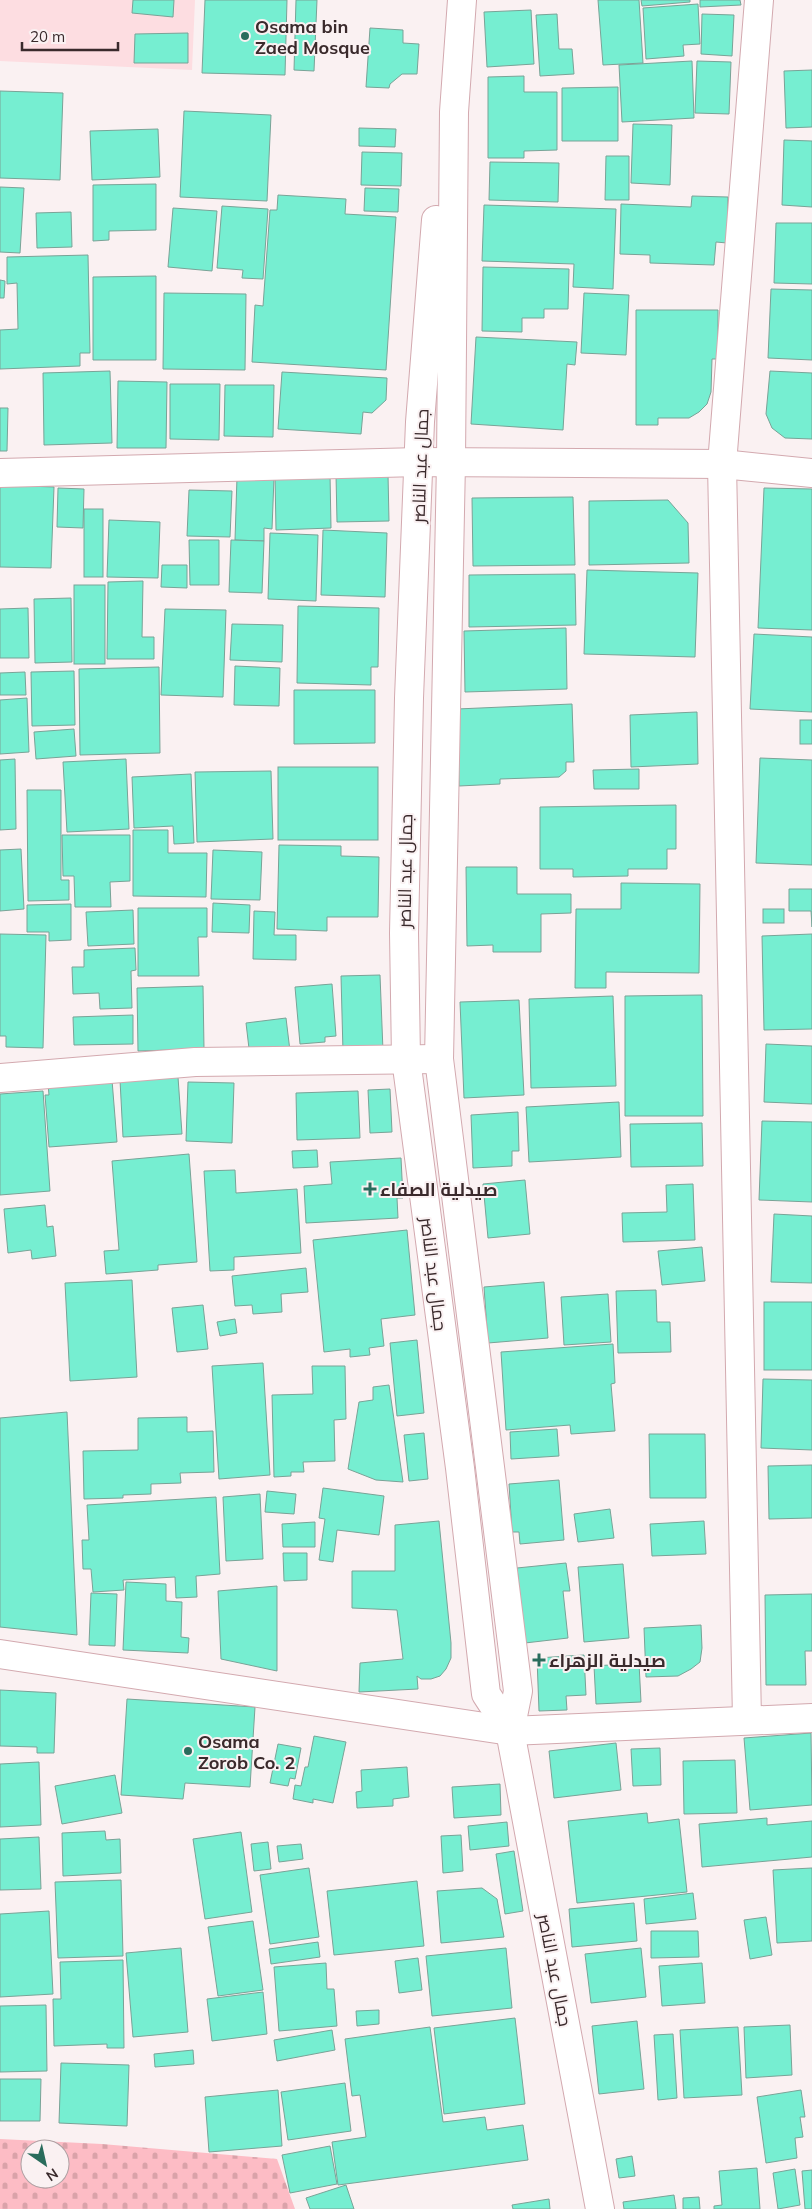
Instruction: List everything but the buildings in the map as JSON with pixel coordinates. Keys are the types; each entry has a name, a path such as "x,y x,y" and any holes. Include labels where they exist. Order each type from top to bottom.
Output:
{"street":[{"name":"جمال عبد الناصر","path":"445,0 436,217 419,462 409,698 404,924 406,1059 461,1478 486,1694 510,1731"},
{"name":"جمال عبد الناصر","path":"462,0 454,112 451,462 439,1059 518,1692 510,1731 600,2209"},
{"path":"747,1720 722,464 759,0"},
{"path":"0,473 419,462 722,464 812,473"},
{"path":"0,1078 195,1062 439,1059"},
{"path":"0,1654 510,1731 812,1718"}],"shaded area":[{"path":"0,0 195,0 192,70 0,61"}],"green space":[{"path":"0,2139 20,2140 20,2189 70,2189 70,2142 277,2159 295,2209 0,2209"}],"place":[{"name":"Osama bin Zaed Mosque","path":"245,36"},
{"name":"صيدلية الصفاء","path":"370,1189"},
{"name":"صيدلية الزهراء","path":"539,1660"},
{"name":"Osama Zorob Co. 2","path":"188,1751"}]}
